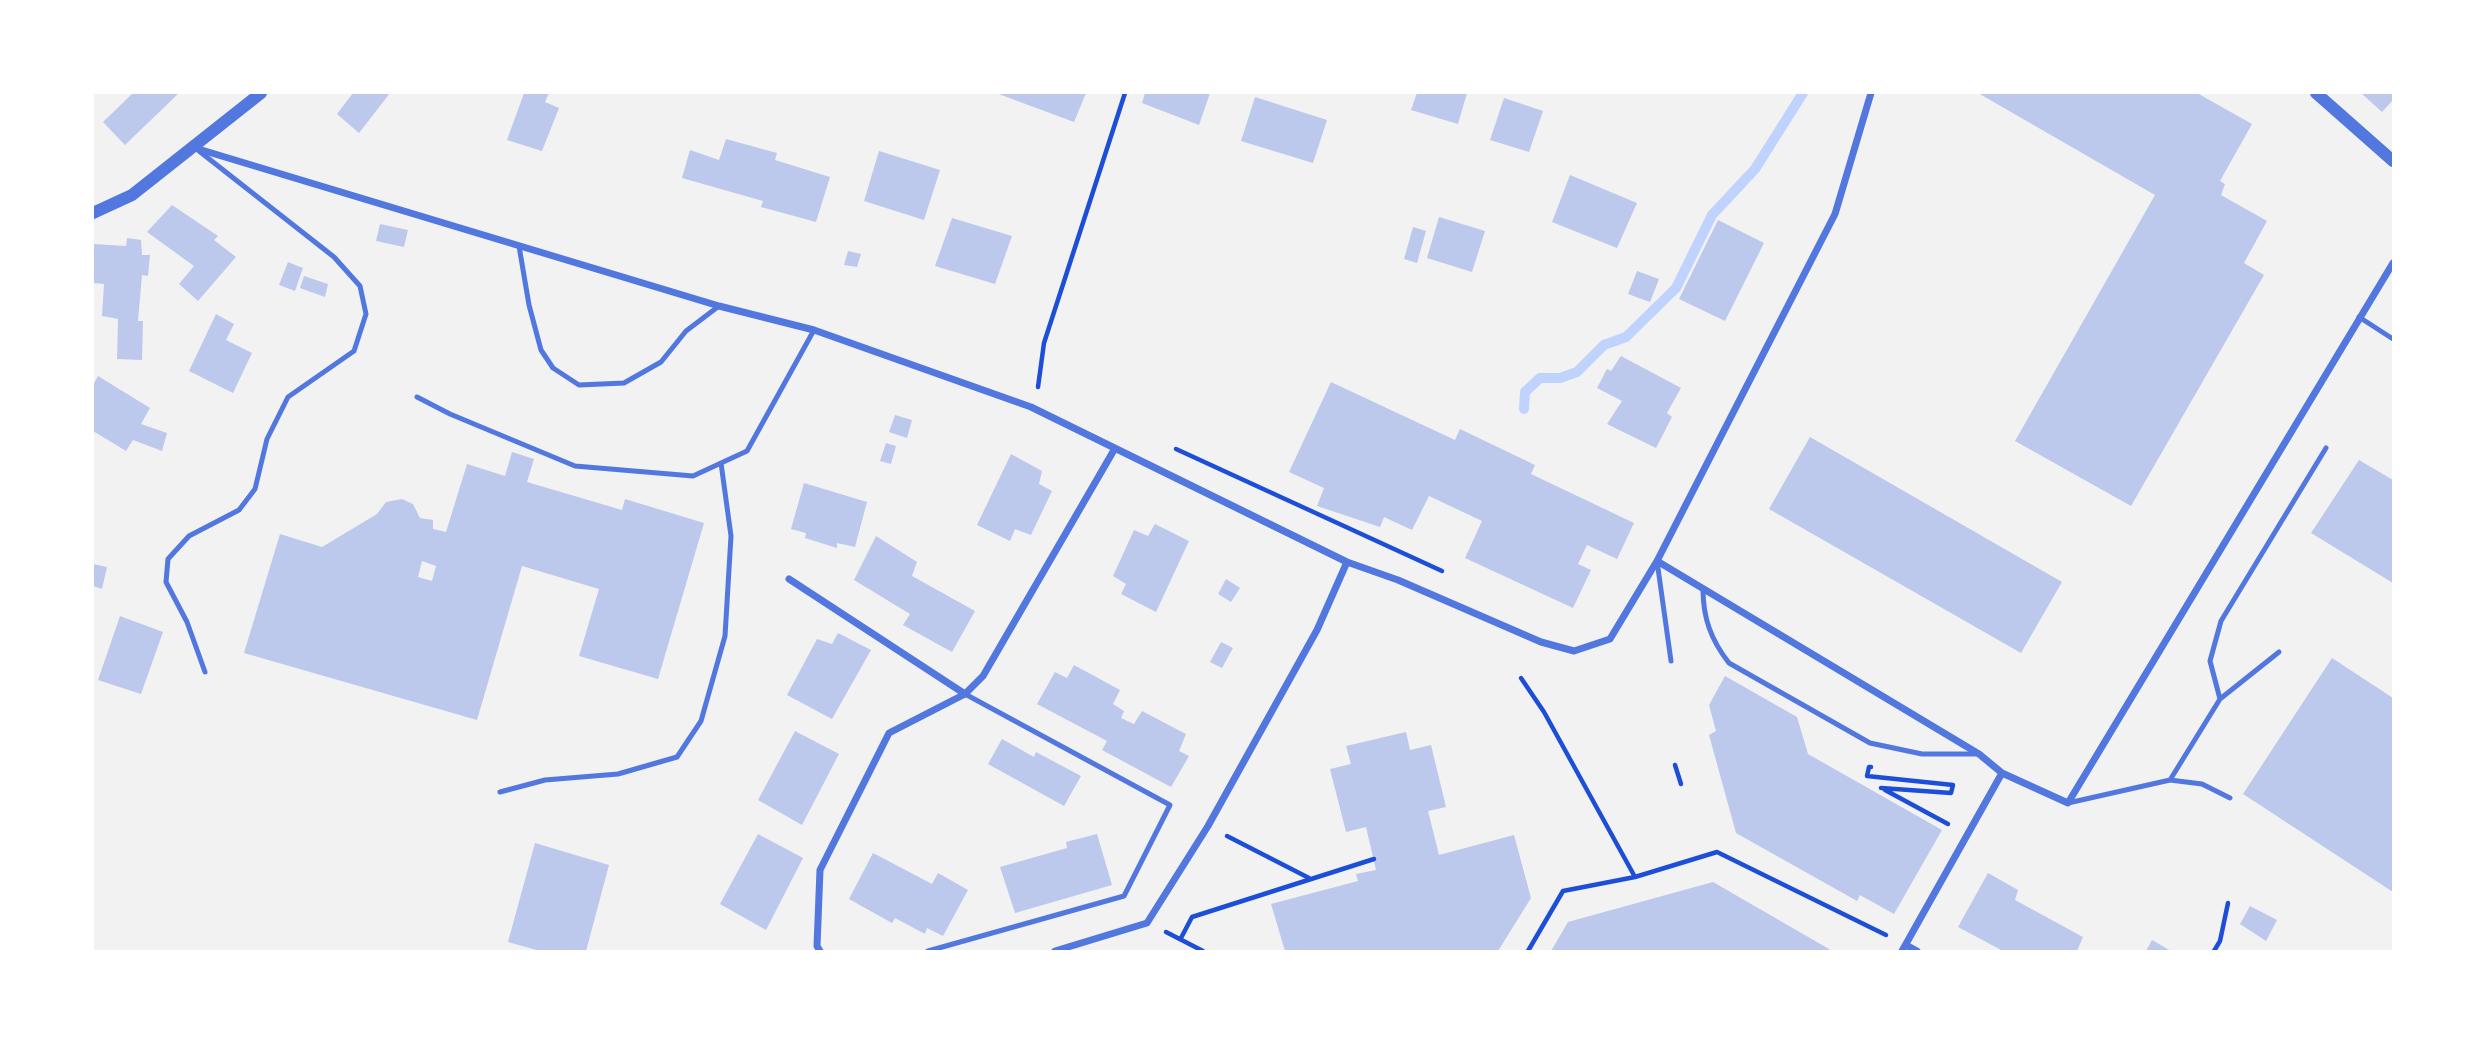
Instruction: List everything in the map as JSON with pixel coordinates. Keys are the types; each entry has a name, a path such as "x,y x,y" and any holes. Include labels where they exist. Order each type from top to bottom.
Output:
{"street":[{"path":"93,213 132,195 195,148 261,93"},
{"path":"195,148 719,306 814,330 1031,407 1347,562 1398,580 1541,642 1574,651 1610,639 1657,561 1835,214 1871,93"},
{"path":"2316,93 2393,160"},
{"path":"1657,561 1979,754 2002,773 2068,803 2393,263"},
{"path":"820,951 817,946 820,870 889,733 965,694 983,676 1115,450"},
{"path":"1055,951 1147,923 1208,826 1317,630 1347,562"},
{"path":"789,579 965,694"},
{"path":"1917,951 1904,948 2002,773"}],"lane":[{"path":"195,148 334,257 360,286 366,314 354,351 288,397 267,439 255,489 239,510 188,536 168,559 166,582 187,622 205,672"},
{"path":"519,246 529,305 541,350 553,368 579,385 624,383 661,362 686,331 719,306"},
{"path":"2359,317 2393,339"},
{"path":"417,397 450,414 575,466 693,477 747,451 814,330"},
{"path":"2220,699 2210,661 2221,621 2326,448"},
{"path":"500,792 545,780 618,774 677,757 701,721 725,635 731,536 721,463"},
{"path":"1657,561 1671,661"},
{"path":"1703,588 1703,608 1712,641 1729,663 1870,743 1922,754 1979,754"},
{"path":"2170,780 2220,699 2278,652"},
{"path":"928,951 1124,896 1170,805 965,694"},
{"path":"2068,803 2170,780 2202,784 2230,798"}],"path":[{"path":"1031,407 1037,391 1044,343 1125,93"},
{"path":"1165,444 1445,572"},
{"path":"1521,678 1544,712 1635,877"},
{"path":"1675,765 1681,784"},
{"path":"1882,768 1869,766 1867,776 1953,785 1951,793 1881,788 1969,836"},
{"path":"1208,826 1310,879"},
{"path":"1528,951 1563,891 1635,877 1717,852 1904,948"},
{"path":"1181,938 1192,917 1374,859"},
{"path":"2214,951 2220,941 2228,904"},
{"path":"1147,923 1203,951"}],"building":[{"path":"133,93 179,93 125,145 103,122"},
{"path":"353,93 390,93 359,133 337,114"},
{"path":"524,93 549,93 545,102 559,108 542,151 507,140"},
{"path":"996,93 1086,93 1074,122"},
{"path":"1145,93 1210,93 1199,125 1142,103"},
{"path":"1417,93 1467,93 1458,124 1411,110"},
{"path":"1978,93 2197,93 2252,124 2220,181 2225,184 2221,195 2267,221 2244,263 2264,275 2131,506 2015,441 2155,195"},
{"path":"2361,93 2393,93 2393,100 2382,112"},
{"path":"1255,97 1327,120 1313,163 1241,141"},
{"path":"1504,98 1543,111 1529,152 1490,140"},
{"path":"726,139 777,153 775,160 830,177 816,222 761,207 763,201 682,178 690,150 719,160"},
{"path":"879,151 940,170 924,220 864,201"},
{"path":"1570,175 1637,203 1617,248 1552,222"},
{"path":"172,205 218,236 214,240 236,257 198,301 179,284 194,266 147,232"},
{"path":"1439,217 1485,231 1472,272 1427,258"},
{"path":"952,218 1012,236 995,284 935,266"},
{"path":"1718,220 1764,243 1725,321 1679,299"},
{"path":"380,224 408,230 404,247 376,241"},
{"path":"1413,227 1426,231 1417,263 1404,259"},
{"path":"127,238 141,240 142,255 150,255 148,276 142,275 138,321 143,321 142,360 117,359 118,319 102,316 104,284 93,283 93,244 126,246"},
{"path":"848,251 861,254 857,267 844,265"},
{"path":"288,262 303,268 295,291 279,285"},
{"path":"1637,271 1659,279 1650,302 1628,294"},
{"path":"304,276 328,284 325,297 300,288"},
{"path":"216,314 234,324 226,340 252,353 233,393 189,371"},
{"path":"1621,356 1681,388 1667,413 1672,417 1656,448 1607,424 1622,401 1597,388 1607,369 1611,371"},
{"path":"98,376 150,408 141,424 167,433 162,451 133,440 126,451 93,431 93,385"},
{"path":"1331,382 1455,440 1460,429 1535,465 1531,474 1634,523 1617,559 1587,545 1578,564 1591,570 1573,608 1465,558 1482,521 1429,496 1412,530 1384,517 1380,527 1317,506 1324,488 1289,472"},
{"path":"895,415 912,420 907,438 889,432"},
{"path":"1810,437 2062,582 2021,653 1769,509"},
{"path":"886,443 896,446 891,464 880,461"},
{"path":"512,452 534,459 527,482 622,510 625,499 704,523 658,679 579,656 599,589 522,566 477,720 244,653 280,534 322,547 377,514 386,502 402,499 413,504 420,518 433,520 433,529 446,532 467,464 505,476","holes":["422,561 436,566 432,581 418,577"]},
{"path":"1011,454 1042,471 1039,484 1052,491 1031,535 1015,529 1010,541 977,525"},
{"path":"2359,460 2393,480 2393,583 2311,533"},
{"path":"804,483 867,502 855,547 837,543 837,548 805,538 806,533 791,529"},
{"path":"1155,524 1189,541 1156,612 1121,594 1126,584 1113,576 1134,530 1148,536"},
{"path":"876,536 917,562 912,576 975,611 952,652 903,625 910,614 854,580"},
{"path":"93,564 107,567 102,589 93,586"},
{"path":"1226,579 1240,588 1231,602 1218,594"},
{"path":"120,616 163,632 141,694 98,680"},
{"path":"838,633 871,650 832,719 787,695 817,639 832,644"},
{"path":"1221,642 1233,648 1222,668 1210,662"},
{"path":"2332,658 2393,698 2393,892 2243,794"},
{"path":"1074,665 1120,690 1113,704 1124,711 1121,718 1134,724 1142,711 1186,734 1179,751 1189,756 1171,787 1102,750 1107,741 1037,704 1055,672 1067,678"},
{"path":"1725,676 1797,717 1808,754 1942,830 1894,914 1860,895 1857,901 1736,833 1709,735 1716,731 1709,705"},
{"path":"795,731 839,754 802,825 758,800"},
{"path":"1406,732 1410,750 1431,745 1446,807 1428,811 1439,855 1514,835 1531,898 1498,951 1285,951 1271,904 1358,881 1356,874 1376,870 1366,827 1346,832 1330,769 1351,764 1346,746"},
{"path":"1002,739 1034,757 1036,752 1081,776 1064,806 988,764"},
{"path":"758,834 803,858 766,930 720,904"},
{"path":"1097,834 1112,885 1015,913 1000,867 1067,848 1066,842"},
{"path":"535,843 609,865 586,951 540,951 508,942"},
{"path":"873,853 932,884 938,873 968,890 943,936 927,928 925,934 895,918 892,923 849,899"},
{"path":"1988,873 2018,890 2015,900 2083,937 2077,951 2003,951 1958,927"},
{"path":"1713,882 1829,951 1551,951 1568,922"},
{"path":"2250,906 2277,920 2266,941 2240,924"},
{"path":"2152,940 2171,951 2146,951"}],"waterway":[{"path":"1524,409 1525,392 1540,378 1560,378 1577,372 1604,345 1626,337 1676,288 1712,215 1755,169 1803,93"}]}
